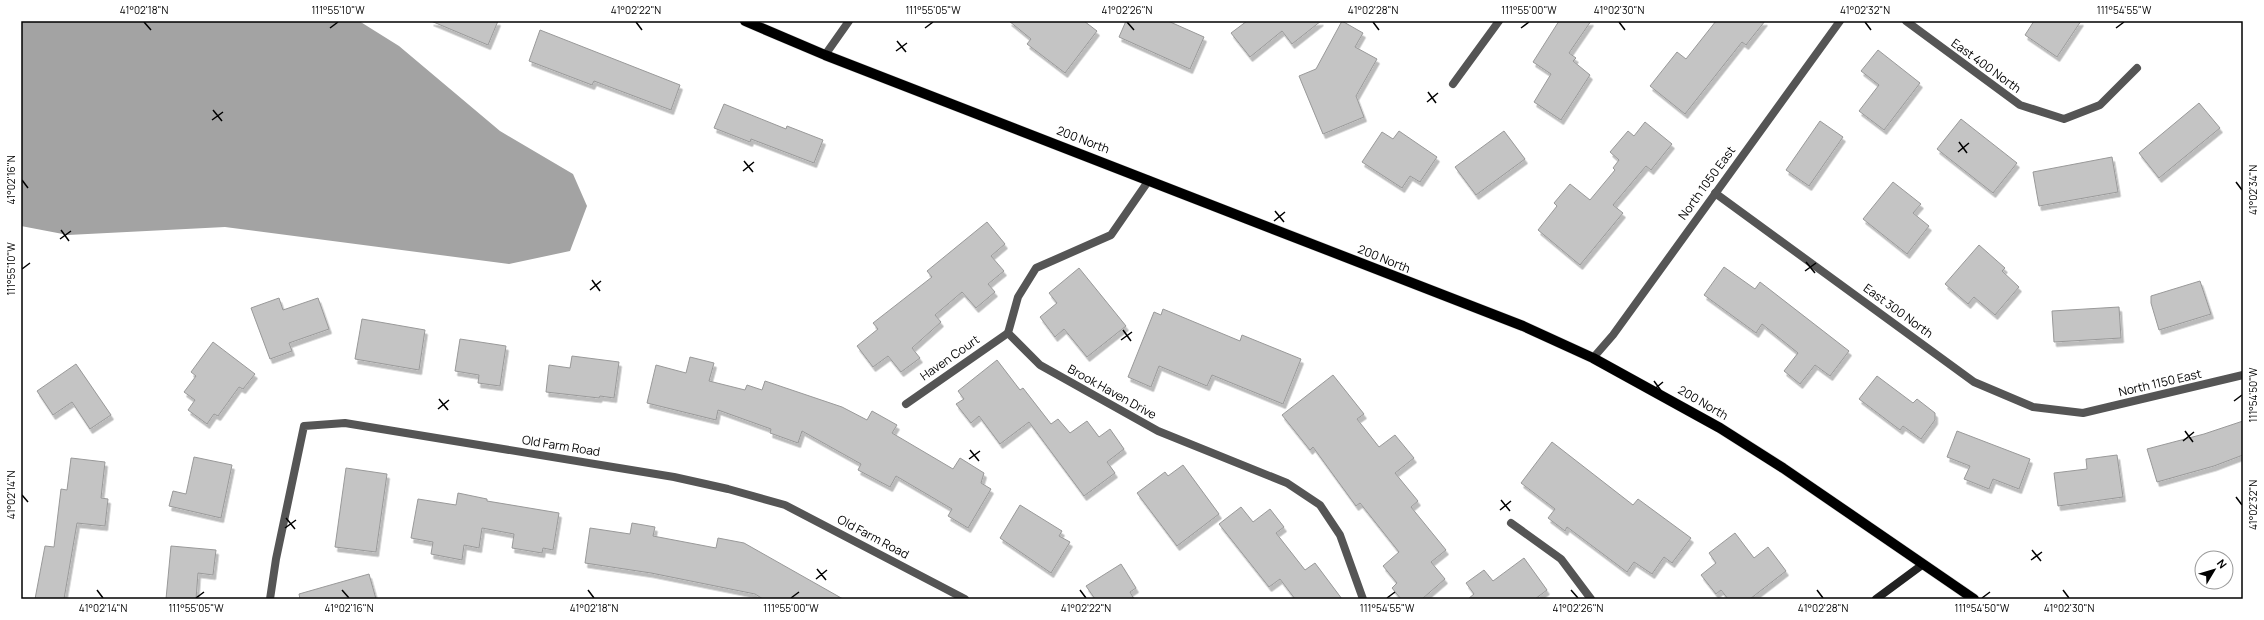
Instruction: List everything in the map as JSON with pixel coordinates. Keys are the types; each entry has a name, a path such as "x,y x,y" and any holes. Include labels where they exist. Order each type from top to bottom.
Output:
{"main road":[{"name":"200 North","path":"746,21 825,55 1149,180 1440,296 1522,326 1593,358 1677,403 1755,450 1974,599"}],"street":[{"path":"825,55 849,21"},
{"path":"1454,84 1499,21"},
{"name":"North 1050 East","path":"1593,358 1613,335 1840,21"},
{"name":"East 400 North","path":"1906,21 2020,105 2064,119 2100,105 2137,68"},
{"path":"1008,332 1018,297 1036,268 1111,235 1149,180"},
{"name":"East 300 North","path":"1715,193 1974,382 2033,407 2083,413"},
{"name":"Haven Court","path":"906,404 1008,332"},
{"name":"Brook Haven Drive","path":"1008,332 1040,365 1158,431 1287,483 1320,505 1340,535 1362,599"},
{"name":"North 1150 East","path":"2083,413 2243,375"},
{"name":"Old Farm Road","path":"270,599 276,559 304,426 345,423 674,477 728,489 785,505 965,599"},
{"path":"1511,523 1561,559 1591,599"},
{"path":"1876,599 1922,565"}],"shaded area":[{"path":"21,21 359,21 399,46 500,131 573,174 587,206 570,251 509,264 225,227 68,235 21,226"}],"building":[{"path":"431,21 498,21 488,45"},
{"path":"1009,21 1084,21 1097,31 1065,73 1027,44 1031,39"},
{"path":"1126,21 1168,21 1204,37 1190,69 1119,37"},
{"path":"1247,21 1321,21 1292,44 1282,31 1250,57 1231,33"},
{"path":"1342,21 1363,33 1355,47 1377,59 1356,96 1364,117 1323,134 1299,76 1316,69"},
{"path":"1559,21 1591,21 1569,53 1576,58 1573,61 1590,75 1561,120 1534,102 1551,74 1533,62"},
{"path":"1716,21 1765,21 1746,45 1742,42 1685,114 1650,86 1677,52 1686,59"},
{"path":"2034,21 2081,21 2057,57 2025,35"},
{"path":"540,30 680,85 671,110 594,81 592,85 529,61"},
{"path":"1878,50 1920,83 1884,130 1859,111 1879,85 1861,71"},
{"path":"2199,103 2220,128 2159,178 2139,153"},
{"path":"724,104 786,129 787,126 823,140 814,163 751,139 750,142 714,128"},
{"path":"1961,119 2017,163 1993,193 1937,149"},
{"path":"1820,121 1843,137 1809,186 1786,170"},
{"path":"1645,122 1672,144 1651,170 1646,166 1613,205 1623,213 1580,265 1538,230 1557,206 1554,203 1570,184 1590,200 1615,170 1613,168 1619,160 1610,152 1628,131 1634,136"},
{"path":"1399,131 1437,157 1420,182 1410,176 1402,188 1362,162 1382,132 1393,139"},
{"path":"1504,131 1525,159 1476,195 1455,167"},
{"path":"2112,157 2118,192 2039,206 2033,172"},
{"path":"1893,182 1921,204 1913,213 1929,226 1907,254 1863,219"},
{"path":"987,222 1005,244 991,256 1004,271 988,284 995,292 976,308 962,292 935,315 941,322 912,348 920,358 901,372 888,356 873,367 857,346 878,329 873,323 932,277 927,271"},
{"path":"1979,245 2005,268 2002,271 2019,287 1995,315 1974,297 1968,304 1945,284"},
{"path":"1724,267 1755,289 1760,282 1849,351 1830,376 1815,365 1800,384 1784,371 1798,353 1762,324 1756,333 1704,295"},
{"path":"1079,268 1126,326 1087,357 1064,329 1055,337 1040,317 1057,303 1049,293"},
{"path":"2200,281 2211,314 2159,330 2151,303 2151,296"},
{"path":"279,298 283,310 318,298 329,329 289,343 292,351 270,359 251,308"},
{"path":"2119,307 2121,338 2054,342 2052,311"},
{"path":"1163,309 1240,341 1242,335 1301,359 1283,404 1212,375 1207,386 1159,366 1151,387 1128,377 1154,312 1161,315"},
{"path":"362,319 425,330 419,370 355,359"},
{"path":"460,339 506,346 500,386 478,383 479,375 455,371"},
{"path":"213,342 255,374 243,389 239,387 218,416 214,414 207,424 188,410 195,400 184,392 196,376 191,372"},
{"path":"572,356 619,362 614,398 600,396 599,398 546,392 549,365 570,368"},
{"path":"690,357 714,363 709,381 745,390 747,385 762,390 765,381 842,407 867,420 872,411 897,425 892,433 953,469 960,458 984,473 981,483 991,489 968,528 948,516 952,509 896,476 890,487 858,470 861,464 802,431 798,443 770,433 771,429 718,410 716,420 647,403 656,365 686,373"},
{"path":"997,360 1020,390 1023,388 1051,424 1058,419 1070,433 1087,421 1099,437 1110,429 1124,449 1107,462 1115,473 1084,496 1029,422 1000,444 979,416 971,423 956,404 964,399 958,391"},
{"path":"76,364 111,415 90,429 72,402 53,415 37,391"},
{"path":"1333,375 1364,414 1357,419 1379,447 1395,435 1414,458 1395,473 1418,501 1411,507 1446,550 1431,562 1445,579 1422,599 1401,599 1392,588 1397,583 1383,566 1399,552 1360,503 1356,506 1313,447 1310,450 1282,415"},
{"path":"1877,376 1913,403 1917,399 1935,413 1935,420 1921,439 1903,426 1900,430 1859,399"},
{"path":"2243,421 2243,455 2214,466 2157,482 2147,449 2204,434"},
{"path":"1957,431 2030,459 2019,489 1993,479 1989,489 1964,479 1970,466 1947,457"},
{"path":"1552,442 1633,505 1638,499 1691,538 1672,563 1664,557 1652,574 1634,562 1627,572 1567,527 1565,531 1548,518 1555,509 1521,483"},
{"path":"2117,455 2123,497 2058,506 2054,473 2087,469 2086,459"},
{"path":"194,457 232,465 221,518 169,506 173,491 186,494"},
{"path":"71,458 105,462 101,498 108,499 105,526 77,523 64,599 35,599 45,546 54,547 61,489 67,490"},
{"path":"1183,465 1219,514 1177,546 1137,493 1165,472 1168,476"},
{"path":"346,468 387,474 376,552 335,547"},
{"path":"458,493 487,499 487,501 559,513 553,550 543,548 542,553 512,548 514,534 482,528 479,548 464,545 462,560 431,554 433,542 411,538 418,499 456,505"},
{"path":"1020,505 1062,531 1059,536 1070,542 1051,573 1000,538"},
{"path":"1241,507 1253,522 1270,509 1284,527 1276,533 1305,570 1315,563 1342,599 1295,599 1280,579 1269,587 1219,524"},
{"path":"632,523 655,527 653,536 716,548 718,538 744,543 843,599 763,599 755,594 651,573 585,563 590,528 630,534"},
{"path":"1735,533 1754,558 1768,547 1786,571 1750,599 1728,599 1721,590 1716,594 1701,575 1716,563 1709,553"},
{"path":"171,546 216,550 213,575 198,573 196,599 166,599"},
{"path":"1524,558 1547,590 1535,599 1468,599 1474,594 1466,583 1484,570 1493,581"},
{"path":"1121,564 1136,588 1130,592 1134,599 1095,599 1086,586"},
{"path":"369,574 376,599 300,599 299,594"}]}
